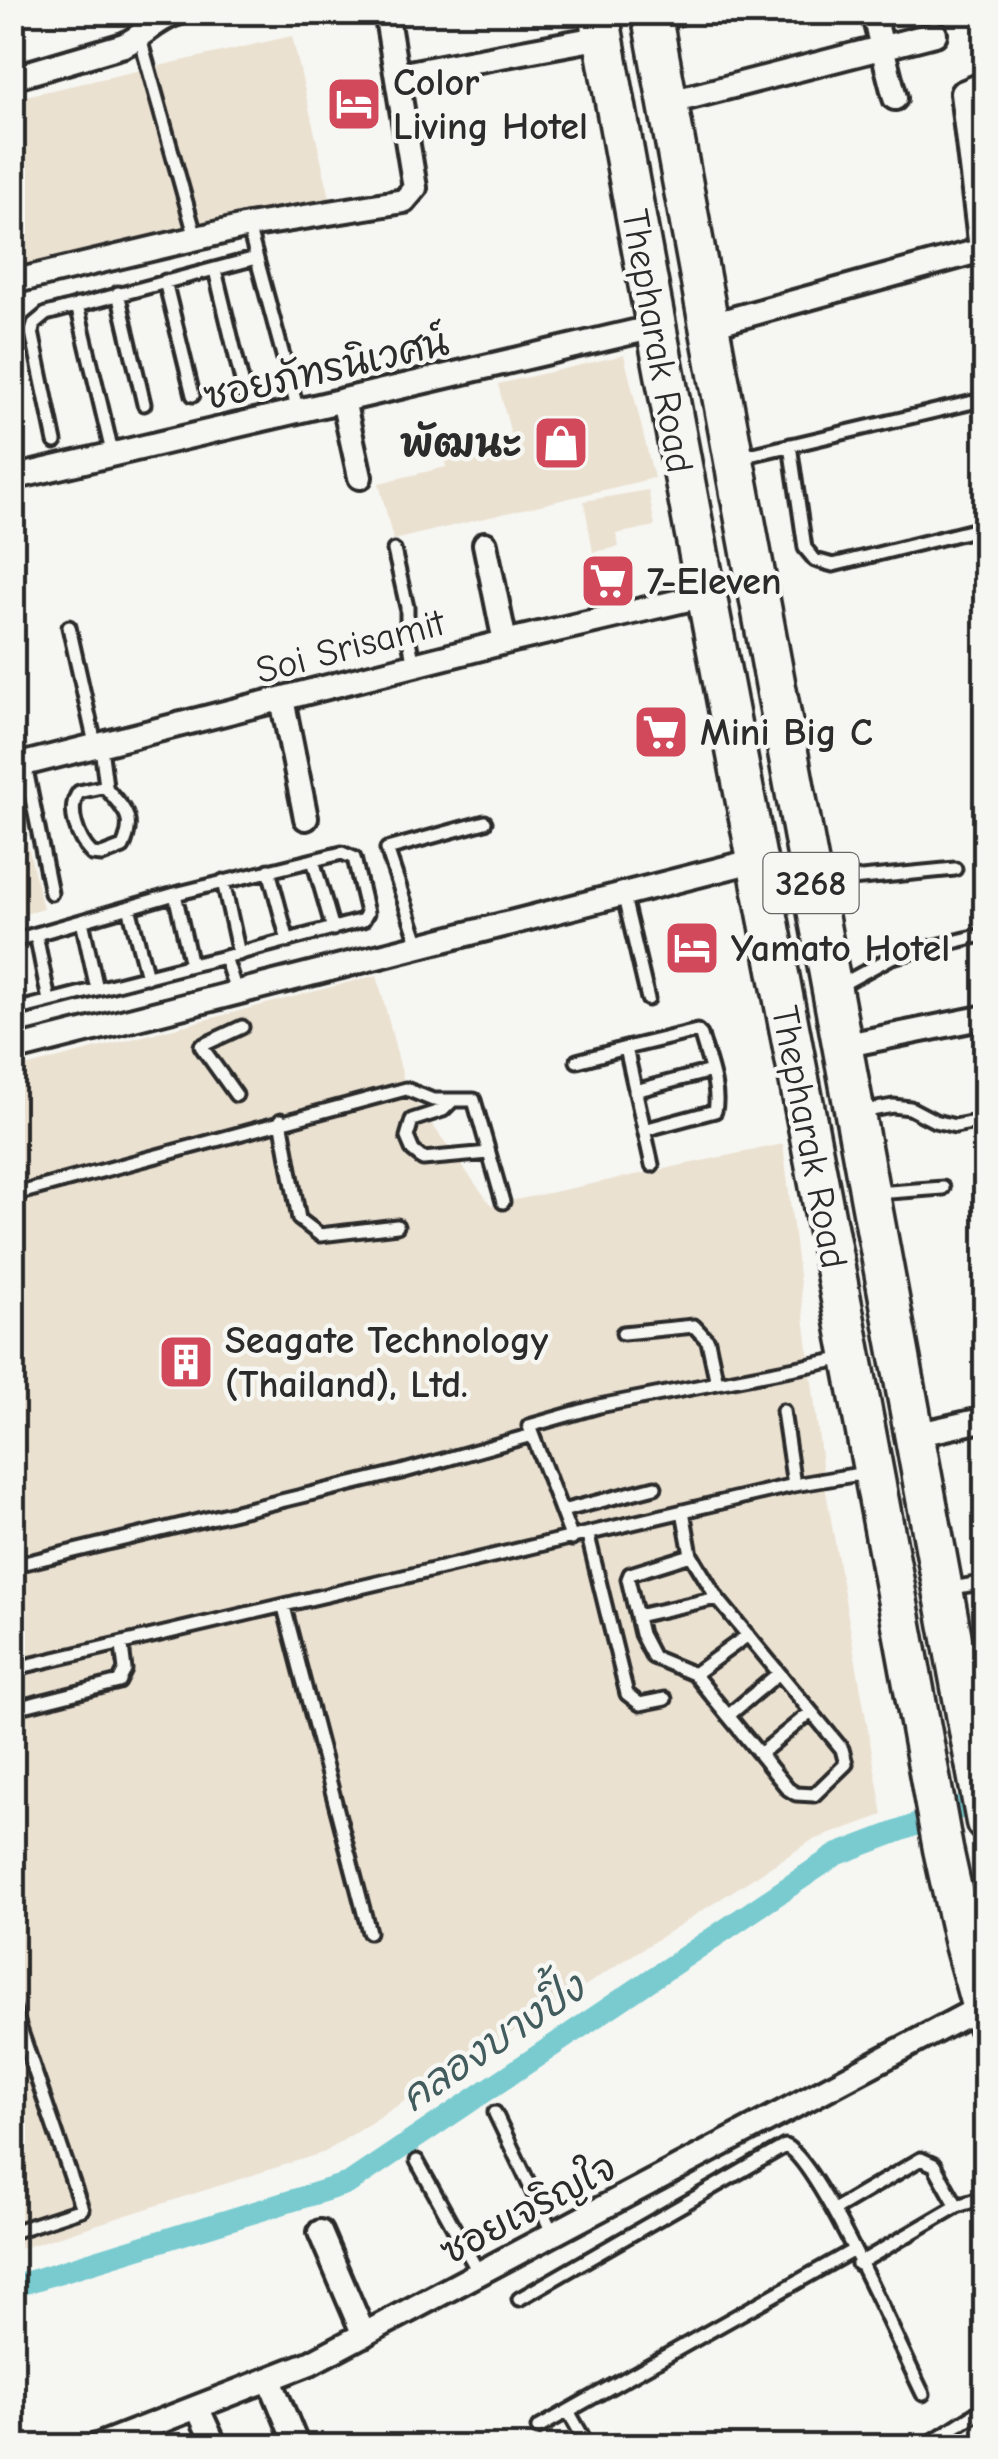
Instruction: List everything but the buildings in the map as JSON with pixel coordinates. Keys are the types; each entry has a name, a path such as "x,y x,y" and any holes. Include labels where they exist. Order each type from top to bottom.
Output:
{"main road":[{"name":"Thepharak Road","path":"661,15 666,103 986,1822"},
{"name":"Thepharak Road","path":"601,25 943,1848 983,2015"},
{"path":"809,1128 854,1114"}],"street":[{"path":"12,78 140,38 180,12"},
{"path":"12,282 248,226 404,200 415,188 386,12"},
{"path":"873,12 895,98"},
{"path":"398,75 601,25"},
{"path":"666,103 936,34"},
{"path":"707,326 983,249 962,93 986,82"},
{"name":"ซอยภัทรนิเวศน์","path":"12,478 655,327"},
{"path":"343,400 360,477"},
{"path":"485,544 505,642"},
{"name":"Soi Srisamit","path":"18,766 414,664 706,595"},
{"path":"282,699 306,818"},
{"path":"12,1050 756,860"},
{"path":"842,1046 986,1017"},
{"path":"915,1435 986,1419"},
{"name":"ซอยเจริญใจ","path":"97,2446 270,2380 364,2335 552,2234 983,2015"},
{"path":"320,2232 364,2335"},
{"path":"270,2380 297,2446"},
{"path":"198,2409 215,2446"}],"lane":[{"path":"140,38 196,238"},
{"path":"248,226 298,411"},
{"path":"55,442 32,332 34,324 46,314 256,258"},
{"path":"215,270 245,394"},
{"path":"165,281 194,395"},
{"path":"118,293 144,404"},
{"path":"77,306 113,456"},
{"path":"732,459 986,398"},
{"path":"790,445 805,548 815,560 834,564 986,527"},
{"path":"394,550 414,664"},
{"path":"69,627 106,786 123,805 129,827 126,842 118,850 92,854 78,834 73,803 79,792 106,786"},
{"path":"18,766 50,893"},
{"path":"419,945 387,849 485,822"},
{"path":"12,941 223,881 342,853 354,858 367,912 363,920 333,929 12,1008"},
{"path":"313,860 333,929"},
{"path":"811,883 955,869"},
{"path":"268,870 288,941"},
{"path":"223,881 236,991"},
{"path":"623,893 648,999"},
{"path":"175,894 191,964"},
{"path":"129,907 147,977"},
{"path":"82,921 97,988"},
{"path":"36,934 49,1001"},
{"path":"831,990 892,957 986,934"},
{"path":"236,1095 201,1046 242,1026"},
{"path":"577,1062 697,1030 702,1034 717,1101 715,1112 644,1130"},
{"path":"626,1048 652,1165"},
{"path":"635,1091 711,1071"},
{"path":"12,1195 406,1089 433,1100 474,1100 503,1202"},
{"path":"453,1100 443,1110 412,1120 407,1136 413,1151 423,1159 490,1152"},
{"path":"854,1114 894,1106 910,1108 945,1125 986,1120"},
{"path":"281,1120 300,1220 307,1228 320,1235 398,1226"},
{"path":"871,1194 943,1188"},
{"path":"623,1333 694,1326 708,1341 717,1383"},
{"path":"572,1539 529,1426 599,1406 851,1357"},
{"path":"783,1411 794,1485"},
{"path":"12,1566 532,1436"},
{"path":"12,1670 794,1485 873,1472"},
{"path":"562,1512 654,1487"},
{"path":"683,1512 691,1555 717,1598 842,1750 846,1764 814,1795 788,1789 694,1674 653,1657 637,1616 630,1574 691,1555"},
{"path":"588,1536 627,1694 640,1704 665,1698"},
{"path":"943,1590 986,1582"},
{"path":"637,1616 717,1598"},
{"path":"284,1607 369,1932"},
{"path":"694,1674 748,1635"},
{"path":"28,1705 119,1682 125,1670 122,1646"},
{"path":"729,1715 779,1673"},
{"path":"760,1754 811,1712"},
{"path":"12,2005 82,2208 12,2232"},
{"path":"495,2113 552,2234"},
{"path":"519,2299 784,2146 793,2150 812,2172 834,2210 923,2394"},
{"path":"834,2210 921,2159 934,2164 957,2206"},
{"path":"417,2161 480,2275"},
{"path":"858,2264 957,2206 986,2197"},
{"path":"538,2428 852,2251"},
{"path":"925,2446 986,2408"},
{"path":"568,2411 588,2446"}],"shaded area":[{"path":"292,36 335,219 13,292 12,99"},
{"name":"พัฒนะ","path":"624,355 654,478 393,540 379,483 446,467 443,451 511,435 498,384"},
{"path":"648,490 655,526 616,534 619,547 593,552 584,501"},
{"path":"15,791 43,909 13,917 12,792"},
{"path":"377,975 406,1089 491,1205 783,1144 824,1480 883,1815 811,1841 325,2152 13,2251 13,1070"}],"waterway":[{"name":"คลองบางปิ้ง","path":"12,2287 349,2183 836,1855 986,1798"}],"place":[{"name":"Color Living Hotel","path":"354,104"},
{"name":"พัฒนะ","path":"561,443"},
{"name":"7-Eleven","path":"608,581"},
{"name":"Mini Big C","path":"661,732"},
{"name":"Yamato Hotel","path":"692,948"},
{"name":"Seagate Technology (Thailand), Ltd.","path":"186,1362"}]}
